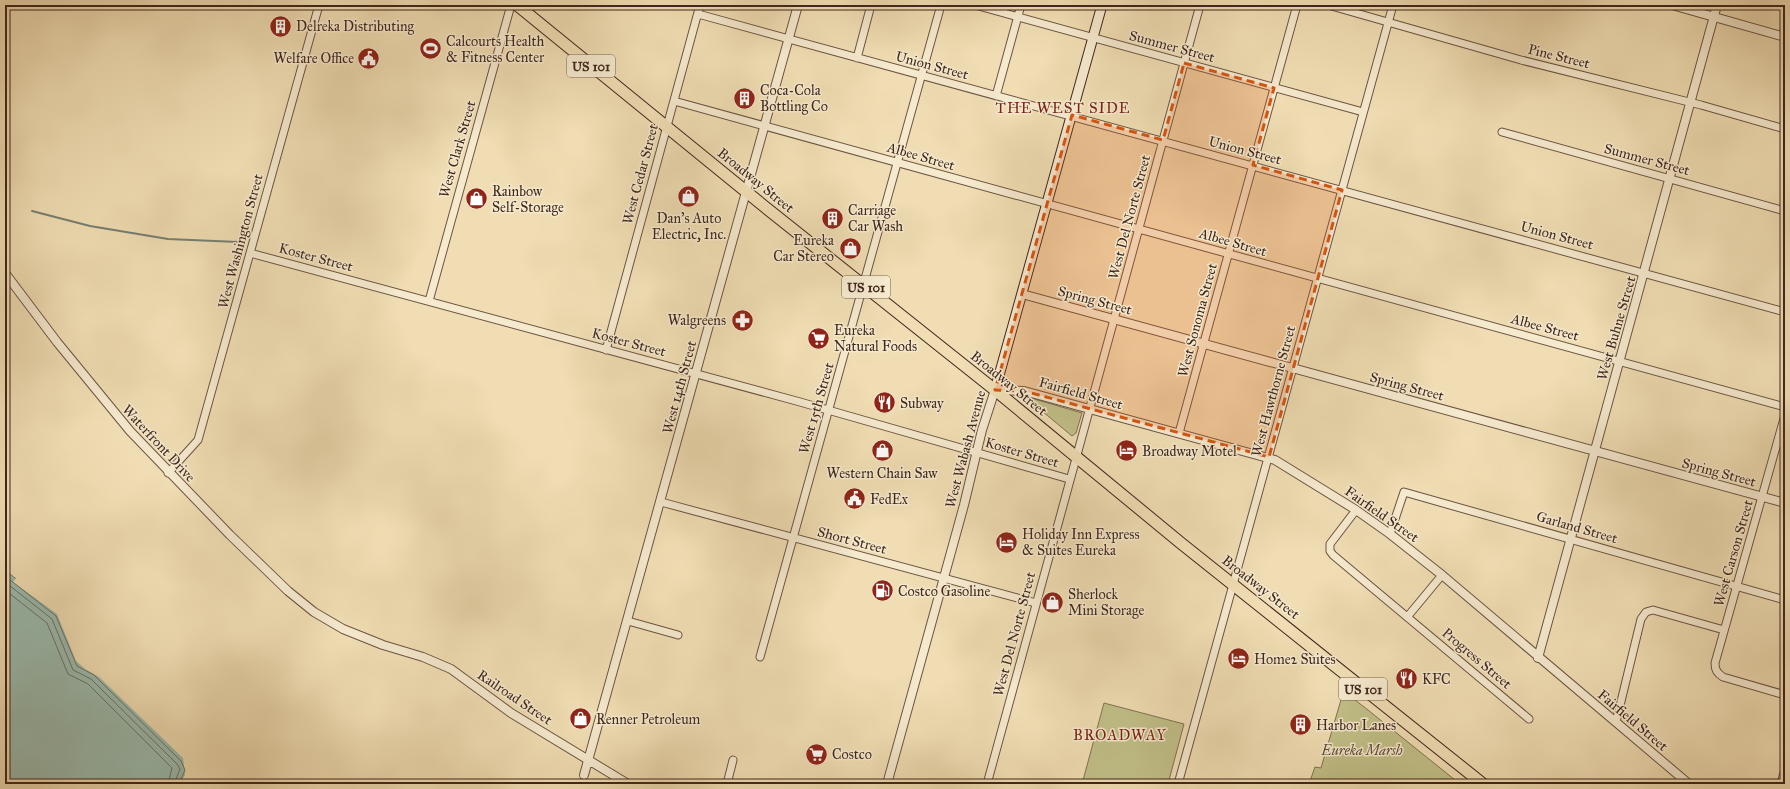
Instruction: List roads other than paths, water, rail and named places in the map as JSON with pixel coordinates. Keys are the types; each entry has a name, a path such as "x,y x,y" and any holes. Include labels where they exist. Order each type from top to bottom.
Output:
{"highway":[{"name":"Broadway Street","path":"516,5 995,390 1182,544 1483,784"}],"main road":[{"name":"West Wabash Avenue","path":"995,390 1048,204 1102,5"}],"street":[{"name":"West Washington Street","path":"168,473 198,440 319,5"},
{"name":"West Clark Street","path":"429,301 511,5"},
{"name":"West Cedar Street","path":"606,350 700,5"},
{"name":"West 14th Street","path":"584,775 661,502 763,126 798,5"},
{"path":"857,58 871,5"},
{"name":"West 15th Street","path":"760,657 941,5"},
{"name":"Summer Street","path":"975,5 1363,112"},
{"path":"996,96 1021,5"},
{"name":"West Del Norte Street","path":"987,784 1069,479 1200,5"},
{"name":"West Sonoma Street","path":"1179,433 1297,5"},
{"name":"Pine Street","path":"1328,5 1520,60 1691,102 1785,129"},
{"name":"West Hawthorne Street","path":"1178,784 1393,5"},
{"path":"1672,5 1785,37"},
{"name":"West Buhne Street","path":"1538,658 1619,361 1645,273 1717,5"},
{"name":"Union Street","path":"698,14 996,96 1163,140 1785,312"},
{"name":"Albee Street","path":"674,101 1785,407"},
{"name":"Summer Street","path":"1502,132 1785,211"},
{"name":"Koster Street","path":"250,253 696,374 1069,479"},
{"name":"Waterfront Drive","path":"5,273 105,402 168,473 283,586 314,612 343,629 405,651"},
{"name":"Spring Street","path":"1022,294 1785,503"},
{"name":"Fairfield Street","path":"995,390 1024,391 1269,457 1356,510 1390,534 1442,575 1538,658 1689,784"},
{"name":"West Wabash Avenue","path":"887,784 978,453 982,430 995,390"},
{"name":"West Carson Street","path":"1785,415 1715,664 1715,669 1718,674 1785,695"},
{"name":"Garland Street","path":"1390,534 1404,492 1571,538 1785,600"},
{"name":"Short Street","path":"661,502 1036,603"},
{"name":"Progress Street","path":"1356,510 1330,544 1330,551 1333,555 1408,616 1529,719"},
{"path":"1408,616 1442,575"},
{"path":"1616,722 1641,620 1646,612 1653,610 1724,630"},
{"path":"628,621 678,635"},
{"name":"Railroad Street","path":"405,651 451,669 511,713 628,784"},
{"path":"727,784 733,760"},
{"path":"1781,784 1785,769"}],"water":[{"path":"5,570 59,613 80,664 96,671 184,758 189,767 182,784 5,784"}],"waterway":[{"path":"32,211 90,226 168,239 238,242"}],"place":[{"name":"Delreka Distributing","path":"281,26"},
{"name":"Calcourts Health & Fitness Center","path":"430,49"},
{"name":"Welfare Office","path":"369,58"},
{"name":"Coca-Cola Bottling Co","path":"744,98"},
{"name":"Dan's Auto Electric, Inc.","path":"689,196"},
{"name":"Rainbow Self-Storage","path":"476,199"},
{"name":"Carriage Car Wash","path":"833,218"},
{"name":"Eureka Car Stereo","path":"850,248"},
{"name":"Walgreens","path":"742,320"},
{"name":"Eureka Natural Foods","path":"818,338"},
{"name":"Subway","path":"884,403"},
{"name":"Western Chain Saw","path":"882,451"},
{"name":"Broadway Motel","path":"1126,451"},
{"name":"FedEx","path":"854,499"},
{"name":"Holiday Inn Express & Suites Eureka","path":"1007,542"},
{"name":"Costco Gasoline","path":"883,591"},
{"name":"Sherlock Mini Storage","path":"1053,602"},
{"name":"Home2 Suites","path":"1239,659"},
{"name":"KFC","path":"1406,679"},
{"name":"Renner Petroleum","path":"580,719"},
{"name":"Harbor Lanes","path":"1301,725"},
{"name":"Costco","path":"816,754"}],"district":[{"name":"THE WEST SIDE","path":"1063,108"},
{"name":"BROADWAY","path":"1120,735"}],"park label":[{"name":"Eureka Marsh","path":"1362,750"}]}
